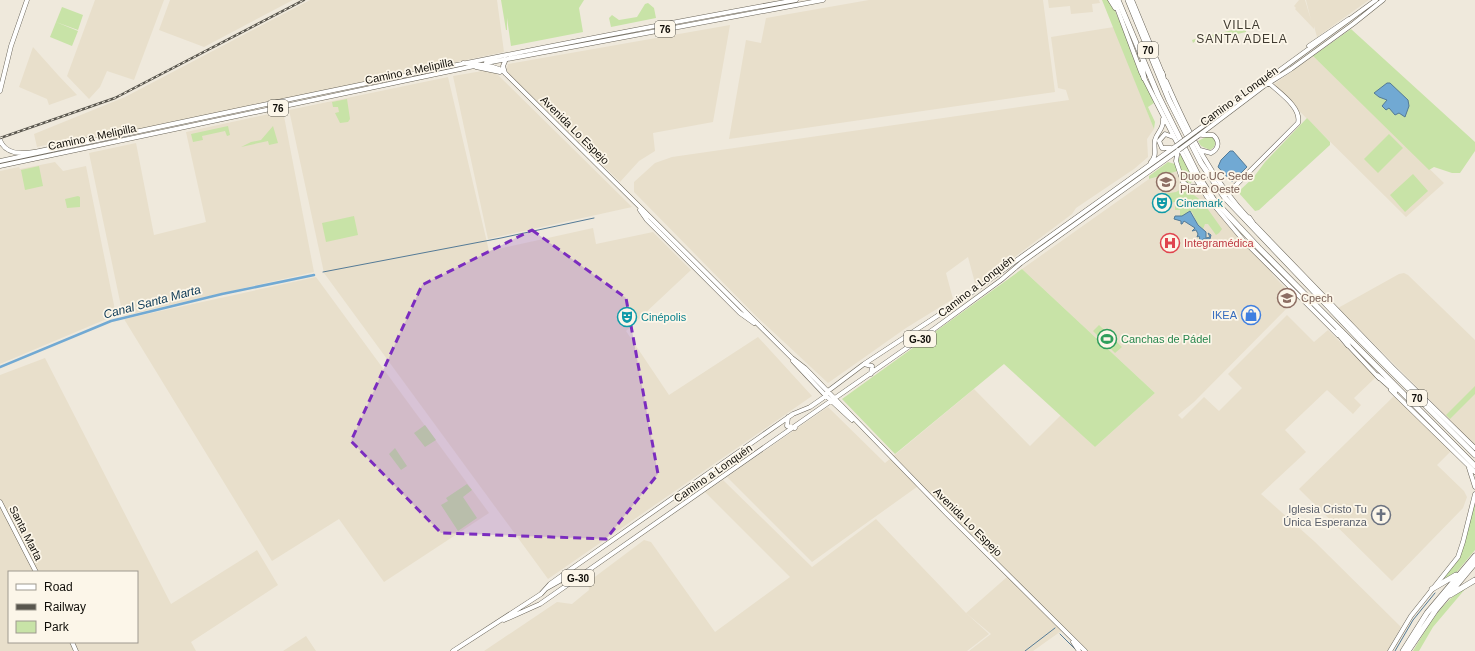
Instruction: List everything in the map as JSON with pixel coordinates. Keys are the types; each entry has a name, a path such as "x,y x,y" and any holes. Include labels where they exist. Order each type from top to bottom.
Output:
{"highway":[{"name":"70","path":"1118,0 1135,44 1164,108 1210,194 1232,220 1475,466"},
{"name":"70","path":"1128,0 1169,100 1197,155 1216,186 1236,211 1360,340 1475,455"},
{"path":"1135,44 1144,78"},
{"path":"1162,73 1169,100"},
{"path":"1249,218 1276,252"},
{"path":"1322,312 1348,345"},
{"path":"1360,340 1392,367"},
{"path":"1378,376 1418,409"},
{"path":"1403,651 1427,613 1475,556"},
{"path":"1408,651 1426,623 1475,563"},
{"path":"1432,589 1464,569"},
{"path":"1443,601 1475,580"}],"main road":[{"path":"0,91 11,46 27,0"},
{"name":"Camino a Melipilla","path":"0,161 462,63 617,32 796,0"},
{"name":"Camino a Melipilla","path":"0,166 471,66 823,0"},
{"path":"1110,0 1120,16"},
{"path":"1114,0 1144,78 1195,178 1220,214 1378,376 1475,472"},
{"path":"1132,0 1162,73 1185,121 1199,149 1227,194 1392,367 1475,448"},
{"name":"Camino a Lonquén","path":"453,651 541,594 564,574 788,417 808,408 864,364 896,342 920,329 1148,166 1197,135 1376,0"},
{"name":"Camino a Lonquén","path":"1268,82 1343,32 1384,0"},
{"path":"704,16 706,21"},
{"path":"1309,46 1338,25 1355,17"},
{"path":"617,32 618,38"},
{"path":"532,49 533,55"},
{"path":"505,74 505,60 513,53"},
{"path":"462,63 483,64 505,74"},
{"path":"471,66 505,74"},
{"name":"Avenida Lo Espejo","path":"505,74 636,203 654,224 732,301 745,317 761,328 792,358 825,395 834,400"},
{"path":"1227,194 1298,123 1299,116 1296,110 1268,82"},
{"path":"349,87 350,92"},
{"path":"1182,114 1185,121"},
{"path":"1148,166 1156,154 1156,140 1163,127 1163,116"},
{"path":"1175,138 1164,134 1158,141 1162,148 1177,148 1176,164"},
{"path":"1197,135 1212,134 1216,138 1218,144 1216,149 1211,153 1205,153 1199,149"},
{"path":"83,139 95,141"},
{"path":"0,140 5,148 10,152 18,154 79,144 84,148 88,143"},
{"name":"Camino a Lonquén","path":"492,626 533,608 795,428 1164,160 1177,148"},
{"path":"0,158 11,159"},
{"path":"1164,160 1171,161 1176,164 1181,172 1184,182 1191,186 1201,188"},
{"path":"1191,186 1194,183 1195,178"},
{"path":"1120,195 1135,181"},
{"path":"1100,194 1107,196"},
{"path":"1016,261 1033,245"},
{"name":"Avenida Lo Espejo","path":"792,358 805,368 828,391 834,400 857,424 1085,651"},
{"path":"864,364 872,366 871,374"},
{"path":"788,417 787,426 795,428"},
{"path":"1467,464 1472,474 1475,487"},
{"path":"1390,651 1411,616 1453,564 1460,552 1475,494"},
{"name":"Santa Marta","path":"0,502 35,571"},
{"path":"547,588 563,579 564,574"},
{"path":"563,579 569,584"},
{"name":"Avenida Lo Espejo","path":"1067,634 1079,651"}],"highlighted area":[{"path":"532,230 626,298 658,474 606,539 441,533 351,441 422,285"}],"shaded area":[{"path":"95,0 164,0 134,80 107,71 100,87 89,99 67,76"},
{"path":"170,0 293,0 204,47 159,30"},
{"path":"310,0 497,0 504,52 96,139 76,138 37,147 34,134 125,97"},
{"path":"869,0 1043,0 1055,92 729,139 746,40 761,43 766,18"},
{"path":"1048,0 1099,0 1100,3 1092,4 1093,12 1071,14 1070,6 1049,8"},
{"path":"1299,0 1305,0 1311,20 1306,0 1369,0 1317,37 1314,26 1314,29 1295,9 1296,8 1294,6"},
{"path":"730,25 713,122 653,133 655,151 639,161 620,182 506,71 508,64"},
{"path":"1114,27 1154,129 1147,139 1148,157 1134,169 1076,208 1072,214 980,283 975,283 968,257 946,273 953,299 906,328 828,383 756,316 634,192 634,182 655,163 672,157 1069,100 1066,90 1058,88 1051,37"},
{"path":"33,47 77,95 49,105 47,99 19,87"},
{"path":"1313,56 1444,183 1406,217 1273,85"},
{"path":"488,70 496,73 632,207 488,239 453,76"},
{"path":"448,77 489,251 593,228 596,244 653,232 691,270 626,331 669,395 758,337 812,396 548,579 324,273 289,110"},
{"path":"283,111 314,272 123,316 89,153 136,143 154,235 206,222 186,132"},
{"path":"55,162 63,171 86,166 116,315 0,364 0,171 19,167 20,169"},
{"path":"1178,171 1183,188 1197,189 1234,233 1269,268 1273,275 1286,289 1291,291 1297,298 1194,402 1178,415 1182,419 1204,397 1219,411 1242,388 1228,374 1287,315 1314,342 1328,330 1374,375 1375,378 1354,398 1361,405 1353,414 1327,390 1285,430 1306,452 1261,494 1315,542 1401,627 1388,651 1086,651 1064,629 1033,651 969,651 991,634 966,613 1007,577 921,484 812,562 727,477 828,407 885,463 974,389 1030,446 1061,415 1095,447 1155,393 1022,269 1149,179"},
{"path":"1404,273 1408,275 1475,340 1475,445 1338,308 1399,274"},
{"path":"316,277 489,513 384,582 339,519 272,561 124,319"},
{"path":"45,358 171,604 257,550 278,585 191,642 196,651 0,651 0,375"},
{"path":"1394,396 1451,451 1437,465 1464,491 1467,497 1463,508 1392,581 1299,489"},
{"path":"723,480 812,567 876,519 966,613 989,634 967,651 484,651 557,602 572,604 589,590 588,582 644,540 651,542 715,632 790,577 705,492"},
{"path":"306,636 316,651 283,651"}],"green space":[{"path":"501,0 584,0 579,8 583,32 511,46 507,18 506,30"},
{"path":"1102,0 1109,0 1113,6 1154,103 1148,107 1155,122 1154,129"},
{"path":"648,3 654,8 656,18 611,27 609,18 612,15 619,20 637,17 645,4"},
{"path":"62,7 83,15 78,30 56,22"},
{"path":"56,22 78,31 72,46 50,37"},
{"path":"1246,27 1246,32 1202,43 1198,39 1193,43 1192,40 1198,38"},
{"path":"1351,29 1475,142 1475,151 1460,173 1452,173 1434,167 1429,170 1313,56"},
{"path":"347,99 350,119 348,122 340,123 335,113 339,112 338,107 333,107 332,102"},
{"path":"1307,118 1330,142 1330,145 1259,210 1255,211 1238,192 1253,178 1265,162"},
{"path":"228,126 230,135 227,136 225,131 202,136 203,140 193,142 191,134"},
{"path":"273,126 278,143 269,145 268,141 241,147 251,142 261,140"},
{"path":"1389,134 1403,148 1378,173 1364,159"},
{"path":"1208,136 1212,137 1216,141 1214,147 1210,150 1201,146 1198,141"},
{"path":"1181,154 1193,178 1191,183 1185,182 1178,160"},
{"path":"1168,162 1175,164 1178,171 1149,179 1149,176"},
{"path":"39,166 43,186 25,190 21,170"},
{"path":"1413,174 1428,191 1405,212 1390,195"},
{"path":"1183,188 1190,189 1191,193 1202,201 1222,229 1219,233 1216,235 1208,224 1205,224 1203,229 1197,223 1192,212 1189,211 1184,216 1180,216 1180,210 1175,210 1175,202 1167,203 1163,194 1176,192"},
{"path":"78,196 80,197 80,207 67,208 65,199"},
{"path":"354,216 358,235 326,242 322,223"},
{"path":"1022,269 1155,393 1095,447 1004,364 895,454 842,399"},
{"name":"Canchas de Pádel","path":"1099,325 1122,347 1115,353 1093,331"},
{"path":"1475,386 1475,394 1450,419 1446,415"},
{"path":"425,425 436,440 425,447 414,433"},
{"path":"395,448 407,466 401,470 389,454"},
{"path":"467,484 472,490 463,497 477,518 458,531 441,505 448,501 446,498"},
{"path":"1475,502 1475,550 1456,573 1440,582 1456,563 1461,554"},
{"path":"1466,588 1433,627 1419,651 1413,651 1435,616 1449,600"}],"water":[{"path":"1387,83 1390,83 1408,100 1409,106 1405,117 1399,113 1395,115 1389,108 1386,110 1382,106 1387,100 1374,93"},
{"path":"1230,151 1233,151 1247,167 1232,182 1218,167 1221,160"},
{"path":"1190,211 1198,225 1206,232 1206,238 1210,237 1208,233 1211,235 1210,239 1203,239 1203,243 1198,242 1200,240 1199,236 1197,237 1198,234 1196,230 1192,231 1195,228 1184,221 1181,224 1181,221 1174,219 1175,216 1182,216"}],"waterway":[{"path":"323,272 501,238 594,218"},
{"name":"Canal Santa Marta","path":"0,367 111,321 222,294 314,275"},
{"path":"1395,651 1413,620 1435,593"},
{"path":"1025,651 1055,628"},
{"path":"1060,634 1075,649"}],"railway":[{"path":"0,138 115,98 304,0"}],"place":[{"name":"Duoc UC Sede Plaza Oeste","path":"1166,182"},
{"name":"Cinemark","path":"1162,203"},
{"name":"Integramédica","path":"1170,243"},
{"name":"Cpech","path":"1287,298"},
{"name":"IKEA","path":"1251,315"},
{"name":"Cinépolis","path":"627,317"},
{"name":"Canchas de Pádel","path":"1107,339"},
{"name":"Iglesia Cristo Tu Única Esperanza","path":"1381,515"}],"district":[{"name":"VILLA SANTA ADELA","path":"1242,32"}]}
